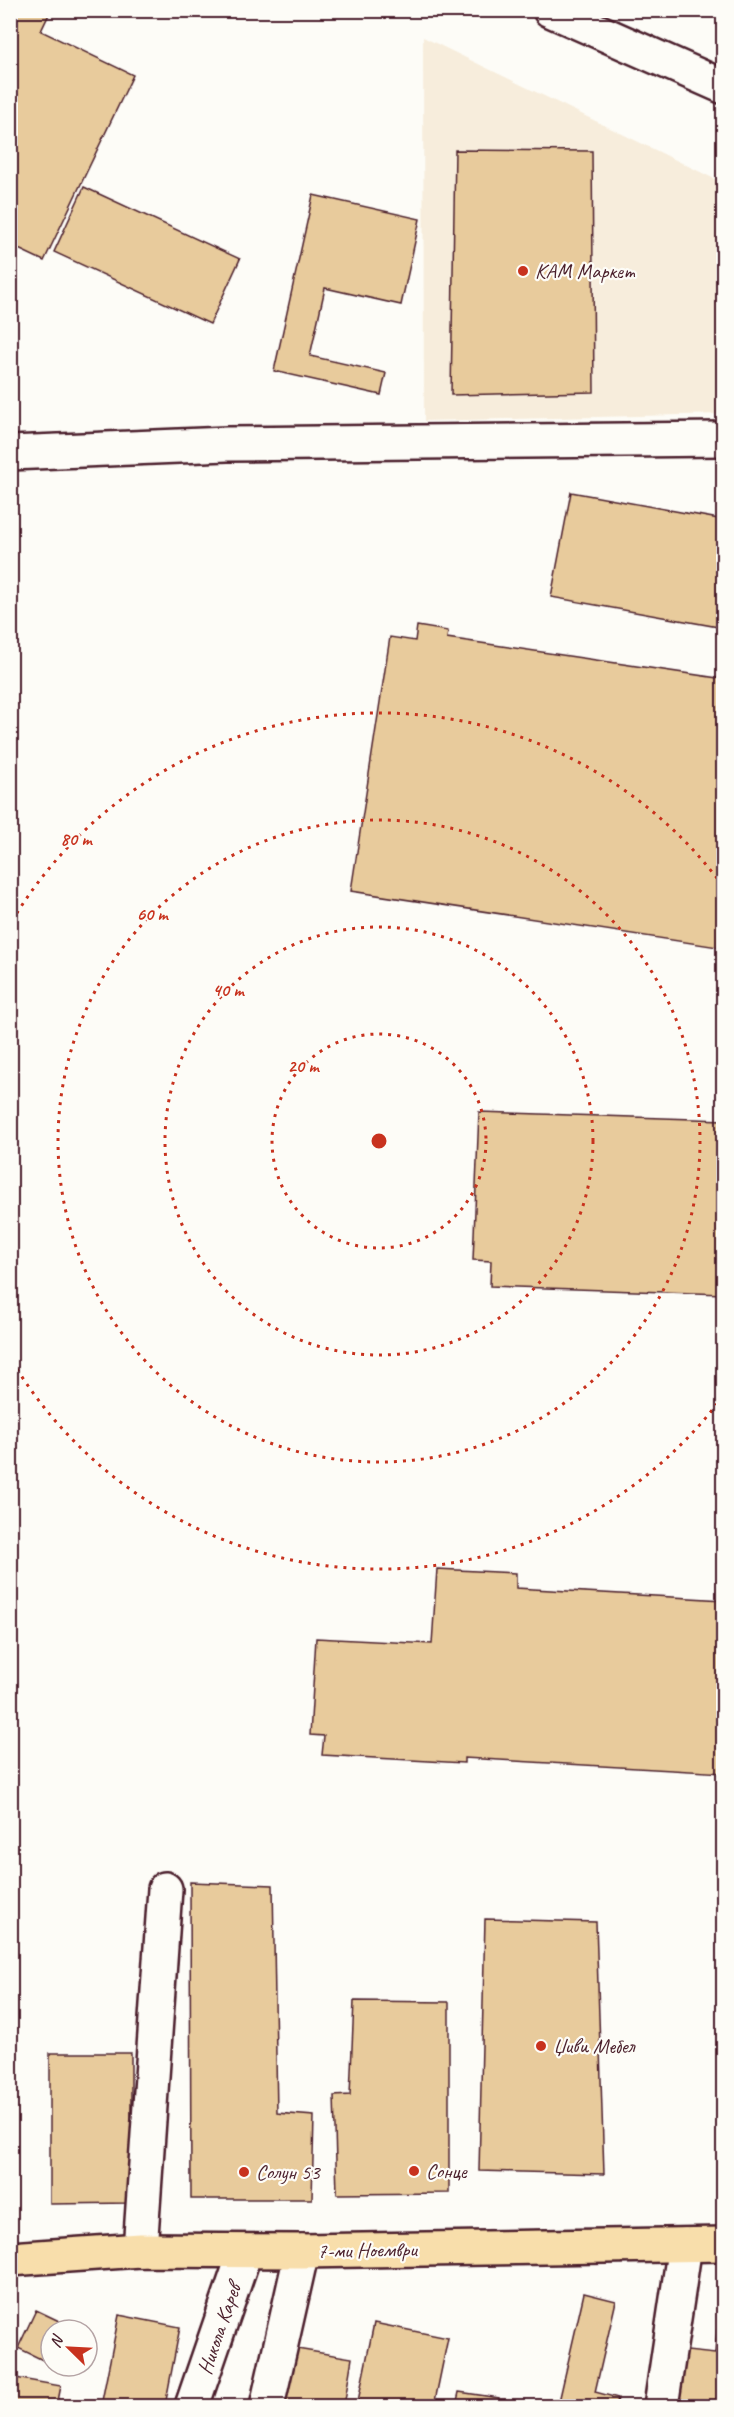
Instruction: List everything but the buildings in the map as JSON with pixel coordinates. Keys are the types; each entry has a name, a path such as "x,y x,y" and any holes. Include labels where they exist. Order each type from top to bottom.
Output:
{"main road":[{"name":"7-ми Ноември","path":"10,2259 140,2250 245,2252 723,2244"}],"street":[{"path":"550,10 723,87"},
{"path":"10,453 227,444 723,439"},
{"path":"140,2250 165,1889"},
{"path":"661,2406 685,2245"},
{"path":"267,2406 302,2251"},
{"name":"Никола Карев","path":"192,2406 245,2252"}],"shaded area":[{"path":"423,37 723,183 723,414 424,421"}],"place":[{"name":"КАМ Маркет","path":"523,271"},
{"name":"Џиви Мебел","path":"541,2046"},
{"name":"Сонце","path":"414,2171"},
{"name":"Солун 53","path":"244,2172"}]}
